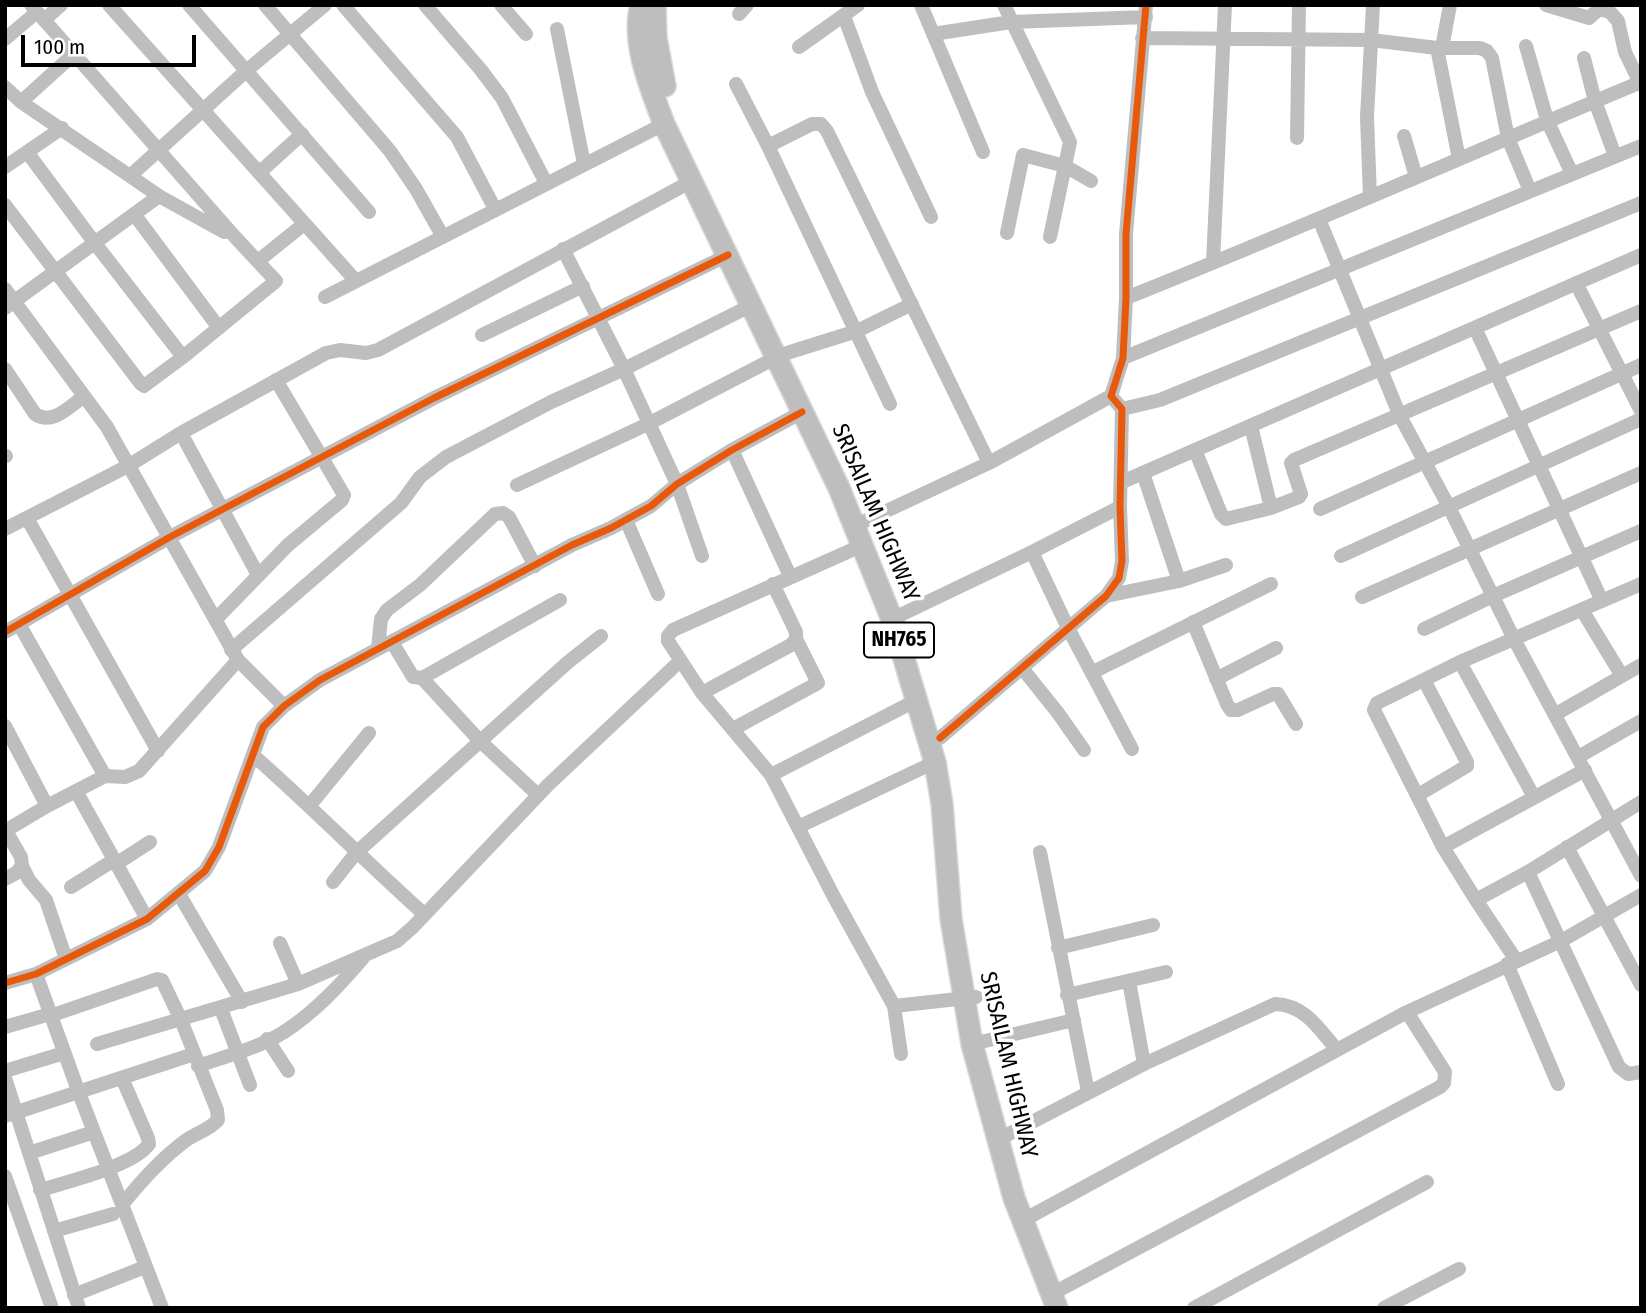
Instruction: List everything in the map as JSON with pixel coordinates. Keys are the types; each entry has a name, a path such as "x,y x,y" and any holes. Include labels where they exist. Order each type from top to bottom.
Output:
{"highway":[{"name":"SRISAILAM HIGHWAY","path":"642,5 640,40 648,82 664,124 752,305 782,355 802,412 897,616 935,762 942,804 951,919 970,998 985,1041 1005,1136 1062,1301"},
{"name":"SRISAILAM HIGHWAY","path":"655,5 661,77 675,118 782,355 865,521 940,738 951,776 955,808 972,1044 1014,1198 1062,1301"}],"street":[{"path":"5,39 37,12 61,5"},
{"path":"109,5 356,281"},
{"path":"189,5 369,212"},
{"path":"265,5 390,151 416,189 443,237"},
{"path":"130,176 246,71 325,5"},
{"path":"344,5 457,137 495,209"},
{"path":"425,5 502,98 547,183"},
{"path":"501,5 526,34"},
{"path":"799,47 858,5"},
{"path":"921,5 983,152"},
{"path":"1004,5 1070,142 1050,237"},
{"path":"1213,264 1225,5"},
{"path":"1297,138 1299,5"},
{"path":"1370,197 1367,117 1374,5"},
{"path":"1450,5 1439,48 1459,159"},
{"path":"1126,298 1213,264 1547,120 1640,83 1625,52 1615,16 1599,7 1589,18 1546,5"},
{"path":"865,521 989,463 1111,396 1123,358 1126,234 1146,11 1012,23 933,34"},
{"path":"5,205 141,384 148,384 274,284 274,277 235,237 37,12"},
{"path":"844,16 872,92 931,217"},
{"path":"557,29 584,164"},
{"path":"1142,38 1371,40 1439,48 1480,48 1487,51 1492,58 1508,138 1530,191"},
{"path":"1526,46 1547,120 1572,174"},
{"path":"22,102 74,54"},
{"path":"1584,58 1595,101 1615,156"},
{"path":"736,84 890,404"},
{"path":"5,87 22,102 159,196 235,237"},
{"path":"325,297 664,124"},
{"path":"768,146 812,124 821,124 827,131 989,463"},
{"path":"5,167 62,128"},
{"path":"259,173 302,134"},
{"path":"1404,136 1416,177"},
{"path":"1123,358 1641,146"},
{"path":"27,152 183,357"},
{"path":"1007,233 1023,155 1065,166 1091,181"},
{"path":"5,529 128,466 181,433 326,353 366,353 378,350 692,181"},
{"path":"10,304 159,196"},
{"path":"1122,409 1160,400 1641,203"},
{"path":"134,214 219,328"},
{"path":"1319,219 1400,416 1449,506 1514,639 1641,876"},
{"path":"258,261 304,224"},
{"path":"563,249 624,369 677,484 702,555"},
{"path":"5,632 170,537 434,398 727,255"},
{"path":"1122,482 1641,255"},
{"path":"1576,283 1641,411"},
{"path":"482,335 583,286"},
{"path":"5,289 10,304 107,427 234,655 284,706"},
{"path":"517,485 648,424 782,355 856,331 912,304"},
{"path":"66,959 46,900 29,880 21,857 5,831 105,776 125,777 139,771 234,655 401,503 420,477 446,457 551,402 752,305"},
{"path":"1195,450 1221,514 1226,519 1271,508 1301,494 1292,467 1294,460 1641,311"},
{"path":"1475,328 1602,601"},
{"path":"1320,509 1641,365"},
{"path":"5,369 35,414 42,419 50,419 65,411 83,397"},
{"path":"216,619 288,545 342,500 344,495 276,380"},
{"path":"940,738 1106,596 1119,578 1122,561 1122,409 1111,396"},
{"path":"5,984 36,974 147,919 205,871 219,847 264,727 284,706 320,680 572,545 626,520 732,450 802,412"},
{"path":"1342,555 1641,419"},
{"path":"1251,426 1271,508"},
{"path":"181,433 258,575"},
{"path":"732,450 790,576"},
{"path":"1143,473 1179,582"},
{"path":"1362,597 1641,473"},
{"path":"897,616 1120,507"},
{"path":"378,649 381,619 387,610 420,585 495,514 503,513 509,517 535,566"},
{"path":"27,518 158,751"},
{"path":"626,520 658,594"},
{"path":"1424,629 1641,531"},
{"path":"863,545 673,630 668,641 702,693 771,775 894,1006 901,1054"},
{"path":"1032,552 1068,628 1132,749"},
{"path":"1106,596 1179,582 1226,565"},
{"path":"733,729 818,683 773,584"},
{"path":"1093,673 1271,584"},
{"path":"1558,1084 1511,962 1443,847 1374,710 1377,704 1460,662 1641,584"},
{"path":"392,642 413,677 422,678 560,600"},
{"path":"1582,610 1622,676"},
{"path":"1193,622 1231,710 1238,710 1278,694 1296,724"},
{"path":"19,624 105,776"},
{"path":"333,882 356,853 567,663 601,636"},
{"path":"702,693 791,646 796,639"},
{"path":"1216,679 1276,648"},
{"path":"97,1044 298,984 397,941 538,795 680,661"},
{"path":"1460,662 1534,797"},
{"path":"1556,714 1641,665"},
{"path":"1021,668 1084,750"},
{"path":"422,678 480,741 538,795"},
{"path":"1418,795 1467,766 1467,761 1424,680"},
{"path":"771,775 917,700"},
{"path":"1443,847 1534,797 1641,721"},
{"path":"5,726 47,806"},
{"path":"310,805 369,733"},
{"path":"254,756 310,805 356,853 424,914"},
{"path":"798,827 935,762"},
{"path":"76,791 147,919"},
{"path":"1476,900 1528,872 1641,802"},
{"path":"71,887 150,842"},
{"path":"1567,847 1641,985"},
{"path":"1040,852 1088,1092"},
{"path":"5,879 22,866"},
{"path":"1528,872 1619,1067 1628,1074 1641,1073"},
{"path":"179,894 242,1002"},
{"path":"1031,1216 1407,1012 1561,941 1641,895"},
{"path":"1058,948 1153,925"},
{"path":"280,943 298,984"},
{"path":"11,1114 122,1079 238,1052 283,1032 341,984 366,954"},
{"path":"1067,995 1166,972"},
{"path":"36,974 109,1169 118,1209 162,1308"},
{"path":"5,1027 50,1015 157,979 165,983 217,1110 218,1120 213,1126 188,1139 162,1160 118,1209 54,1231"},
{"path":"1129,981 1144,1064"},
{"path":"894,1006 970,998"},
{"path":"1005,1136 1144,1064 1275,1004 1288,1004 1309,1017 1337,1050"},
{"path":"221,1009 250,1085"},
{"path":"1062,1301 1440,1087 1444,1083 1445,1072 1407,1012"},
{"path":"985,1041 1073,1020"},
{"path":"267,1039 288,1071"},
{"path":"5,1071 64,1054"},
{"path":"5,1077 11,1114 29,1153 76,1301 145,1267"},
{"path":"40,1190 109,1169 145,1151 149,1144 122,1079"},
{"path":"29,1153 94,1132"},
{"path":"5,1176 52,1308"},
{"path":"1194,1308 1427,1182"},
{"path":"1384,1308 1459,1269"}],"cycle path":[{"path":"940,738 1106,596 1119,578 1122,561 1122,409 1111,396 1123,358 1126,234 1146,5"},
{"path":"5,632 170,537 434,398 728,255"},
{"path":"5,983 36,974 147,919 205,871 219,847 263,727 284,706 320,680 572,545 651,506 677,484 802,412"}]}
